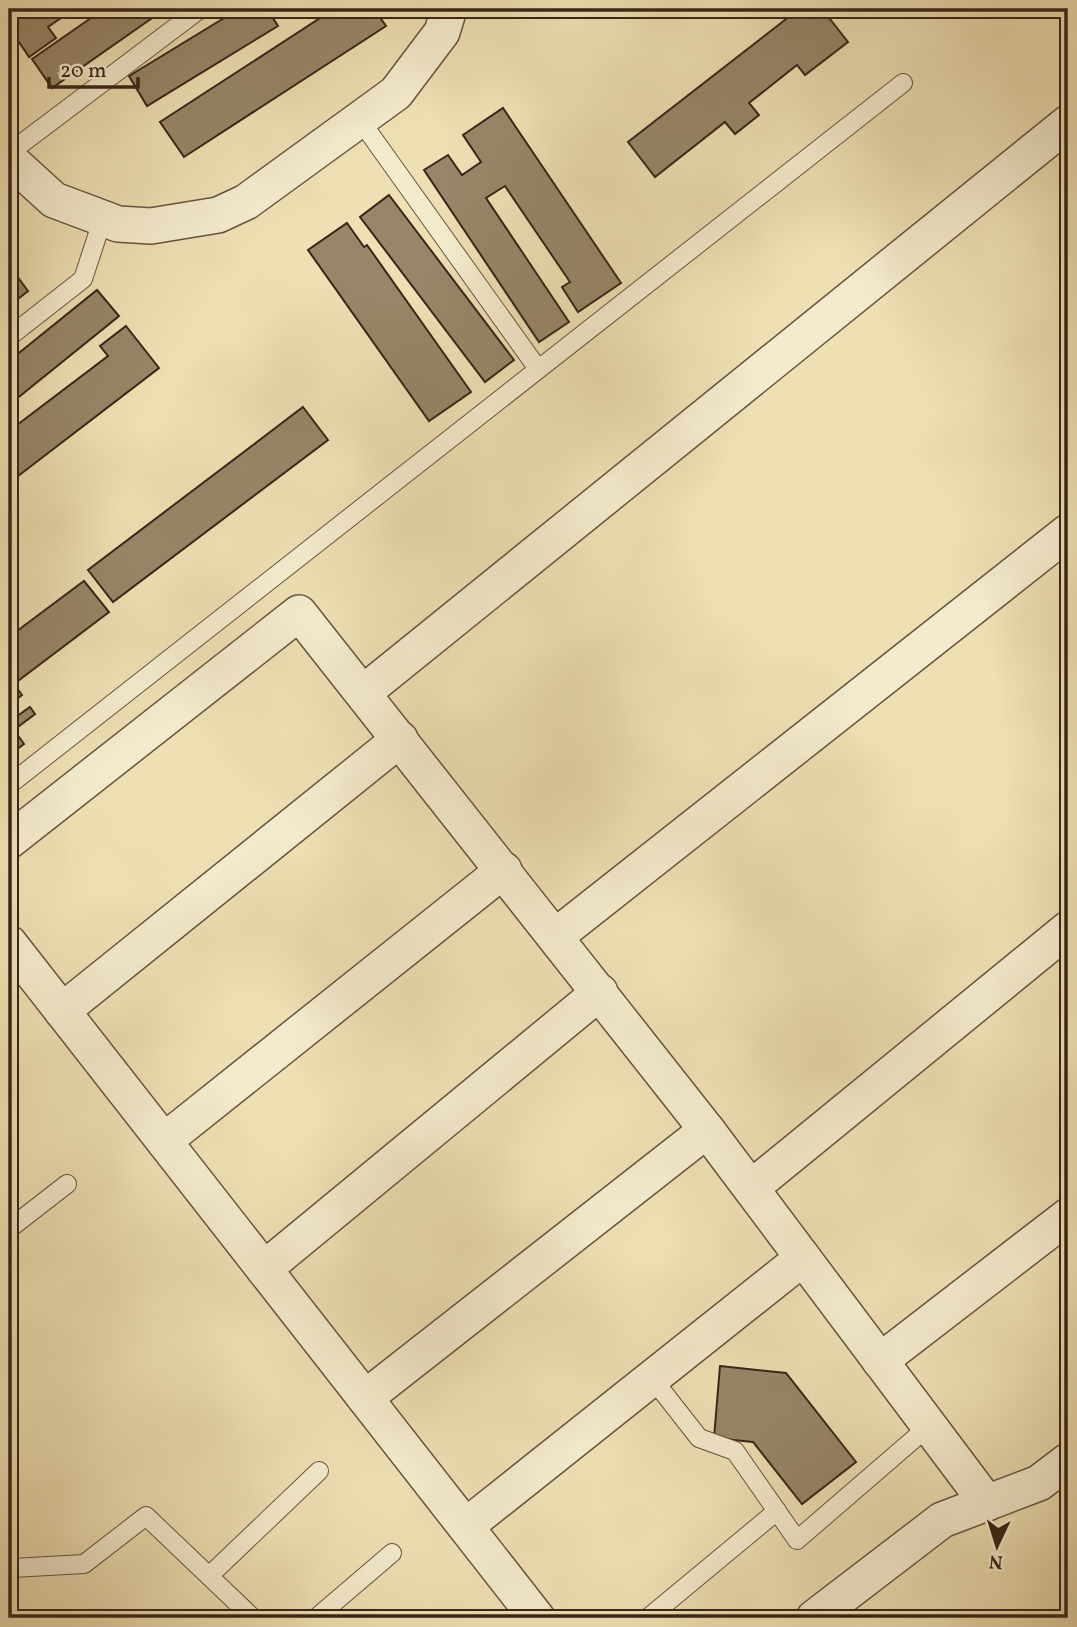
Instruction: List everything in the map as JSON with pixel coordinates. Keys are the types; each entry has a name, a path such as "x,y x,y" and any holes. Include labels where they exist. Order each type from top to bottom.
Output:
{"street":[{"path":"9,159 54,200 118,224 150,226 218,215 246,202 396,93 442,32 449,9"},
{"path":"363,693 1068,123"},
{"path":"556,936 1068,532"},
{"path":"9,841 299,613 707,1129 987,1503"},
{"path":"62,1011 400,739"},
{"path":"164,1141 504,870"},
{"path":"751,1188 1068,929"},
{"path":"9,943 537,1618"},
{"path":"264,1269 600,992"},
{"path":"365,1398 707,1129"},
{"path":"880,1361 1068,1216"},
{"path":"466,1527 803,1258"},
{"path":"814,1618 942,1520 1039,1483 1068,1461"}],"lane":[{"path":"9,153 200,9"},
{"path":"9,785 903,83"},
{"path":"360,120 538,369"},
{"path":"9,337 83,279 103,218"},
{"path":"9,1229 67,1184"},
{"path":"652,1378 699,1438 735,1451 797,1540 929,1426"},
{"path":"209,1576 319,1471"},
{"path":"648,1618 777,1511"},
{"path":"9,1564 13,1568 84,1564 146,1516 253,1618"},
{"path":"316,1618 392,1553"}],"building":[{"path":"9,9 74,9 48,27 56,38 29,57 9,27"},
{"path":"104,9 165,9 52,88 32,59"},
{"path":"239,9 267,9 278,26 147,106 129,76"},
{"path":"334,9 374,9 386,26 184,157 160,122"},
{"path":"799,9 822,9 848,42 805,75 797,65 749,103 759,115 735,134 725,122 655,177 628,142"},
{"path":"503,108 621,283 578,312 562,287 570,282 505,186 486,198 569,322 539,342 424,170 448,155 462,175 481,162 463,135"},
{"path":"389,195 514,360 485,382 360,217"},
{"path":"347,223 364,247 367,245 471,392 429,421 308,250"},
{"path":"11,268 28,291 9,306 9,270"},
{"path":"97,290 119,316 9,405 9,361"},
{"path":"126,326 159,368 9,483 9,422 13,428 108,356 100,346"},
{"path":"303,407 328,440 113,602 88,570"},
{"path":"84,581 109,612 14,684 22,695 9,705 9,637"},
{"path":"30,707 35,714 14,730 24,744 9,755 9,722"},
{"path":"720,1366 786,1373 856,1462 802,1504 753,1442 714,1438"}]}
